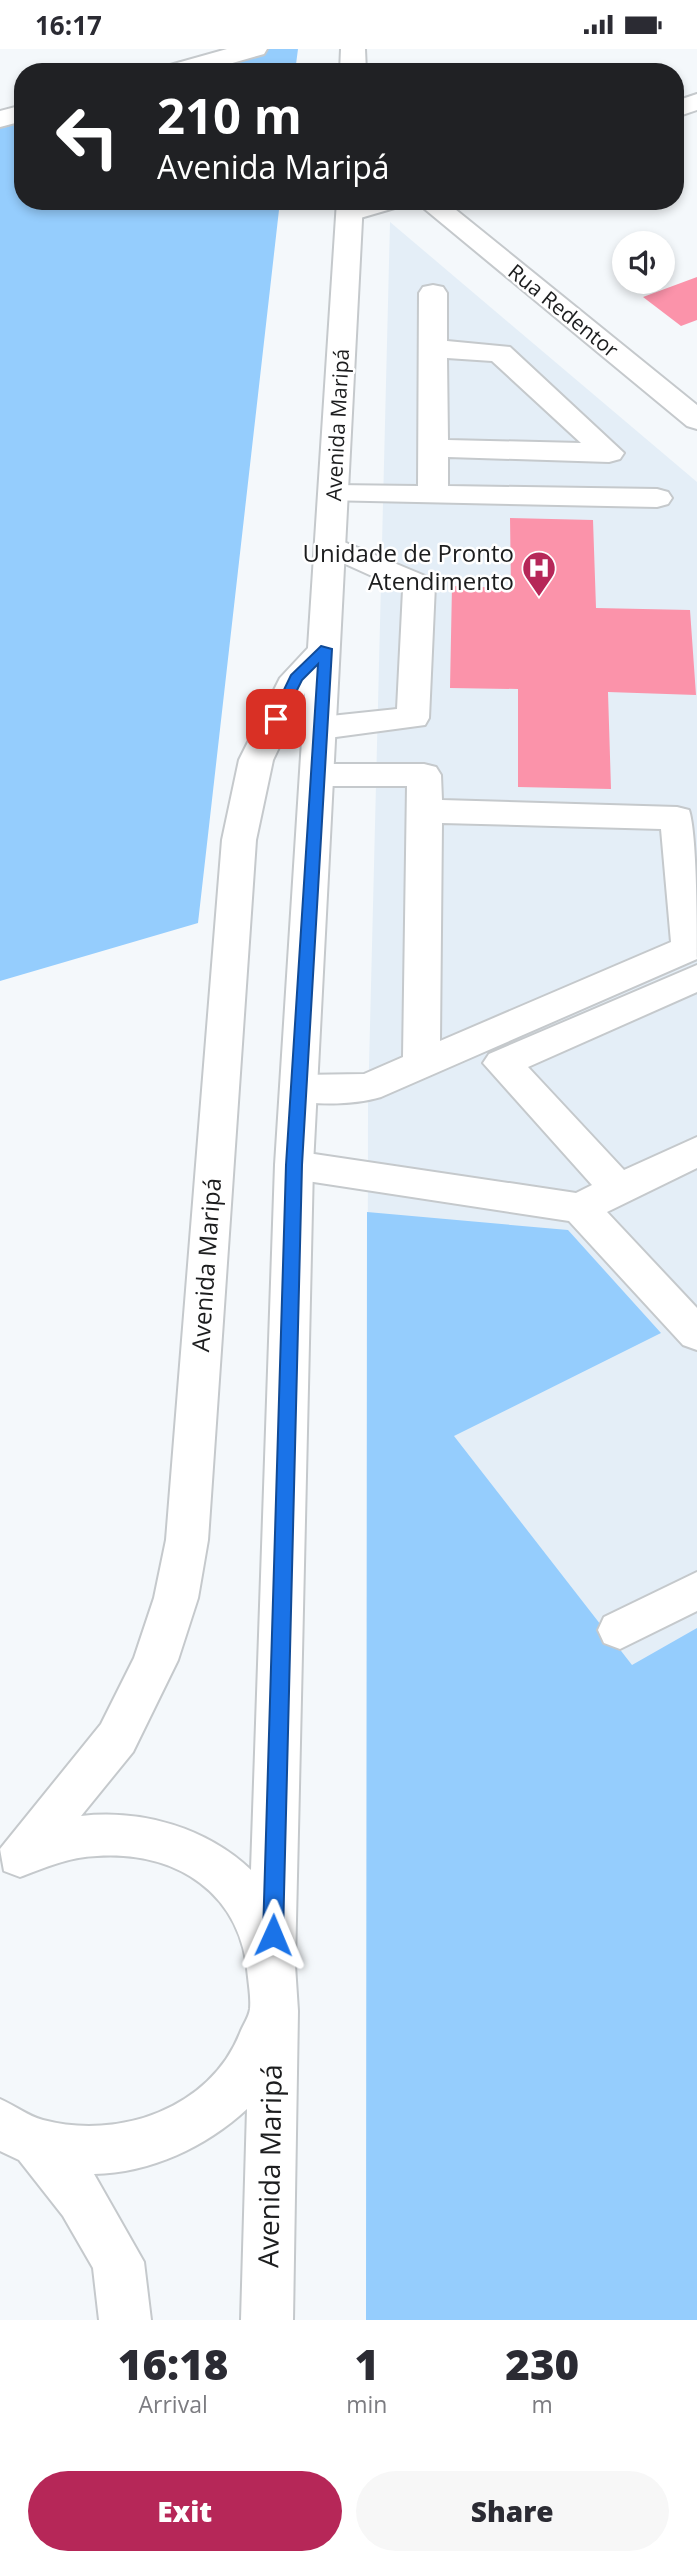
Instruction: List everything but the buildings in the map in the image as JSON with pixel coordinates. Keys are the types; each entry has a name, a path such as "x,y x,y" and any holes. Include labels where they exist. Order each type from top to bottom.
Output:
{"main road":[{"path":"204,63 255,49"},
{"name":"Avenida Maripá","path":"267,2320 274,2011 272,1963 294,1165 350,210"},
{"name":"Rua Redentor","path":"439,210 697,420"},
{"path":"433,293 433,495"},
{"path":"433,349 500,353 609,453 433,448"},
{"path":"668,397 697,387"},
{"path":"334,494 657,498"},
{"path":"332,546 419,585 413,718 424,775 425,811 421,1064"},
{"name":"Avenida Maripá","path":"10,1864 117,1738 156,1660 176,1598 187,1540 239,840 256,760 296,678 325,649"},
{"path":"321,728 413,718"},
{"path":"318,775 424,775"},
{"path":"299,1088 368,1087 689,948 677,818 425,811"},
{"path":"619,1189 502,1063 697,978"},
{"path":"294,1165 580,1208 697,1151"},
{"path":"580,1208 697,1334"},
{"path":"620,1630 697,1590"},
{"path":"10,1864 69,1838 122,1833 175,1844 221,1872 256,1913 272,1963"},
{"path":"18,2133 96,2152 156,2141 208,2112 248,2070 274,2011"},
{"path":"18,2133 80,2198 117,2262 125,2320"}],"shaded area":[{"path":"255,49 298,49 296,63 204,63"},
{"path":"14,115 14,210 279,210 198,923 0,981 0,119"},
{"path":"390,222 697,482 697,2320 366,2320 368,1106"},
{"path":"367,1212 568,1230 661,1333 454,1436 632,1665 697,1628 697,2320 366,2320"}],"place":[{"name":"Unidade de Pronto Atendimento","path":"539,598"}],"route":[{"path":"273,1935 294,1165 325,649 296,678 276,719"}]}
